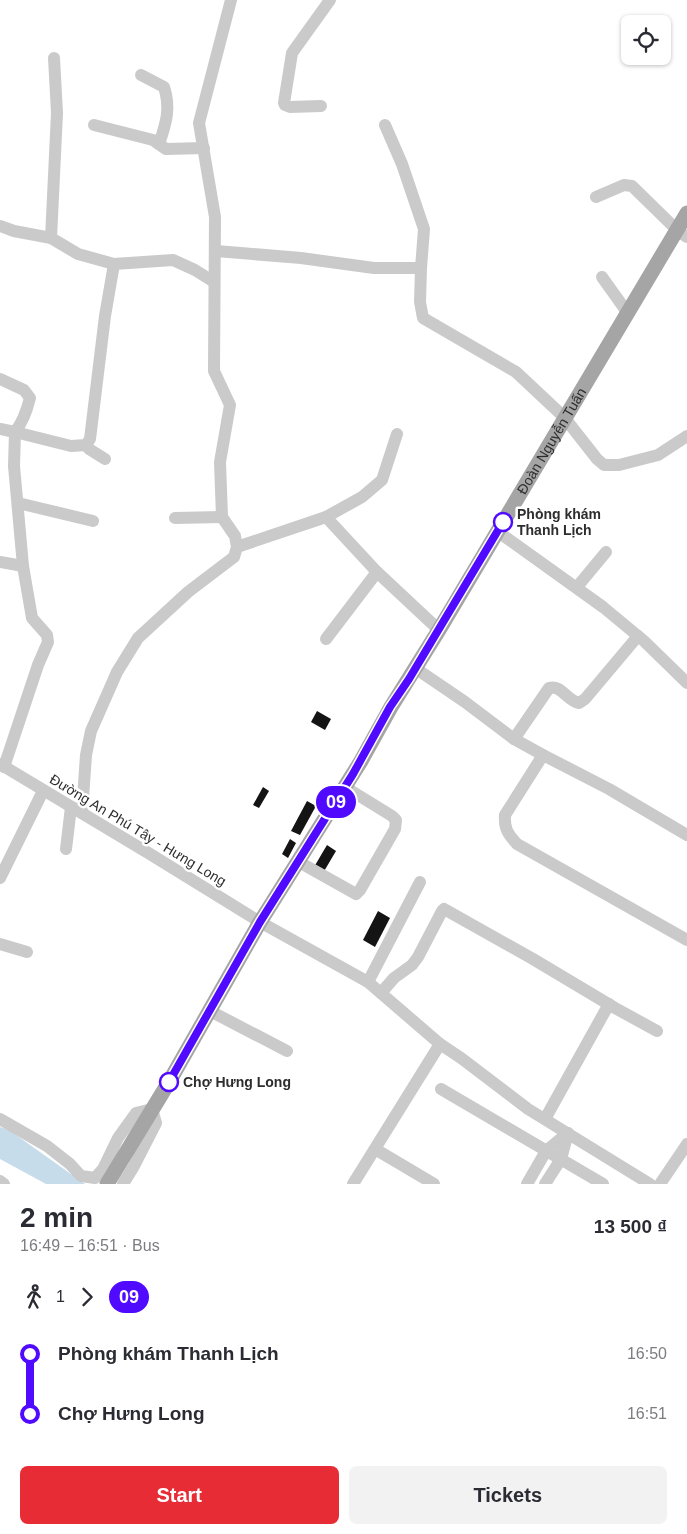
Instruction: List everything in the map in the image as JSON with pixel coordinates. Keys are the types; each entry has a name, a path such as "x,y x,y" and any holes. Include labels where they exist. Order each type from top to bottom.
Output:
{"main road":[{"name":"Đoàn Nguyễn Tuấn","path":"107,1184 210,1011 260,922 345,787 390,707 439,630 627,312 682,233 687,213"}],"street":[{"path":"82,813 86,755 91,730 117,672 138,638 188,592 234,557 237,547 235,536 222,517 220,462 230,405 214,370 215,217 199,123 231,0"},
{"path":"321,106 290,107 284,103 292,52 330,0"},
{"path":"51,238 57,113 54,58"},
{"path":"141,75 164,87 167,97 168,118 159,144"},
{"path":"94,125 153,140 166,149 204,148"},
{"path":"385,125 402,164 424,229 420,302 423,318 516,372 564,417 596,459 604,465 612,466 658,455 687,436"},
{"path":"596,197 624,186 632,186 682,233"},
{"path":"0,226 14,231 51,238 78,254 114,264 173,260 195,270 214,282"},
{"path":"216,251 301,258 374,268 421,268"},
{"path":"86,445 90,439 105,316 114,264"},
{"path":"602,277 627,312"},
{"path":"0,379 24,390 30,398 20,426 15,432 14,466 23,566 32,618 46,634 48,642 2,766"},
{"path":"0,429 71,446 86,445"},
{"path":"237,547 326,517 362,497 382,480 397,434"},
{"path":"86,445 89,450 105,459"},
{"path":"18,503 93,521"},
{"path":"175,518 222,517"},
{"path":"326,517 377,572 439,630"},
{"path":"497,531 577,588 638,636 687,683"},
{"path":"577,588 606,552"},
{"path":"0,562 23,566"},
{"path":"326,640 377,572"},
{"path":"514,739 549,688 553,686 558,688 574,702 580,703 638,636"},
{"path":"415,668 465,702 514,739 610,789 687,835"},
{"path":"543,754 505,815 504,826 508,835 517,844 687,940"},
{"name":"Đường An Phú Tây - Hưng Long","path":"2,766 260,922 368,982 440,1044 528,1109 650,1184"},
{"path":"299,862 356,894 360,890 395,829 396,820 345,787"},
{"path":"0,878 43,791"},
{"path":"66,849 71,807"},
{"path":"368,982 420,882"},
{"path":"381,993 394,978 412,965 444,909 533,958 657,1031"},
{"path":"0,944 27,952"},
{"path":"545,1119 609,1004"},
{"path":"210,1011 287,1051"},
{"path":"353,1184 440,1044"},
{"path":"441,1090 603,1184"},
{"path":"0,1119 47,1146 70,1164 81,1176 95,1178 103,1169 118,1138 136,1113 152,1109 156,1123 122,1184"},
{"path":"527,1184 546,1151 568,1133"},
{"path":"546,1184 561,1159 568,1133"},
{"path":"660,1184 687,1144"},
{"path":"375,1149 434,1184"},
{"path":"0,1182 4,1184"}],"water":[{"path":"0,1127 9,1130 85,1184 46,1184 0,1159"}],"building":[{"path":"317,711 331,719 325,730 311,722"},
{"path":"263,787 269,791 259,808 253,805"},
{"path":"307,801 316,806 300,835 291,831"},
{"path":"290,839 296,843 288,858 282,854"},
{"path":"327,845 336,851 323,873 314,867"},
{"path":"378,911 390,918 375,947 363,940"}],"bus line":[{"name":"09","path":"169,1082 260,922 361,761 390,707 409,679 503,522"}],"place":[{"name":"Phòng khám Thanh Lịch","path":"503,522"},
{"name":"Chợ Hưng Long","path":"169,1082"}]}
